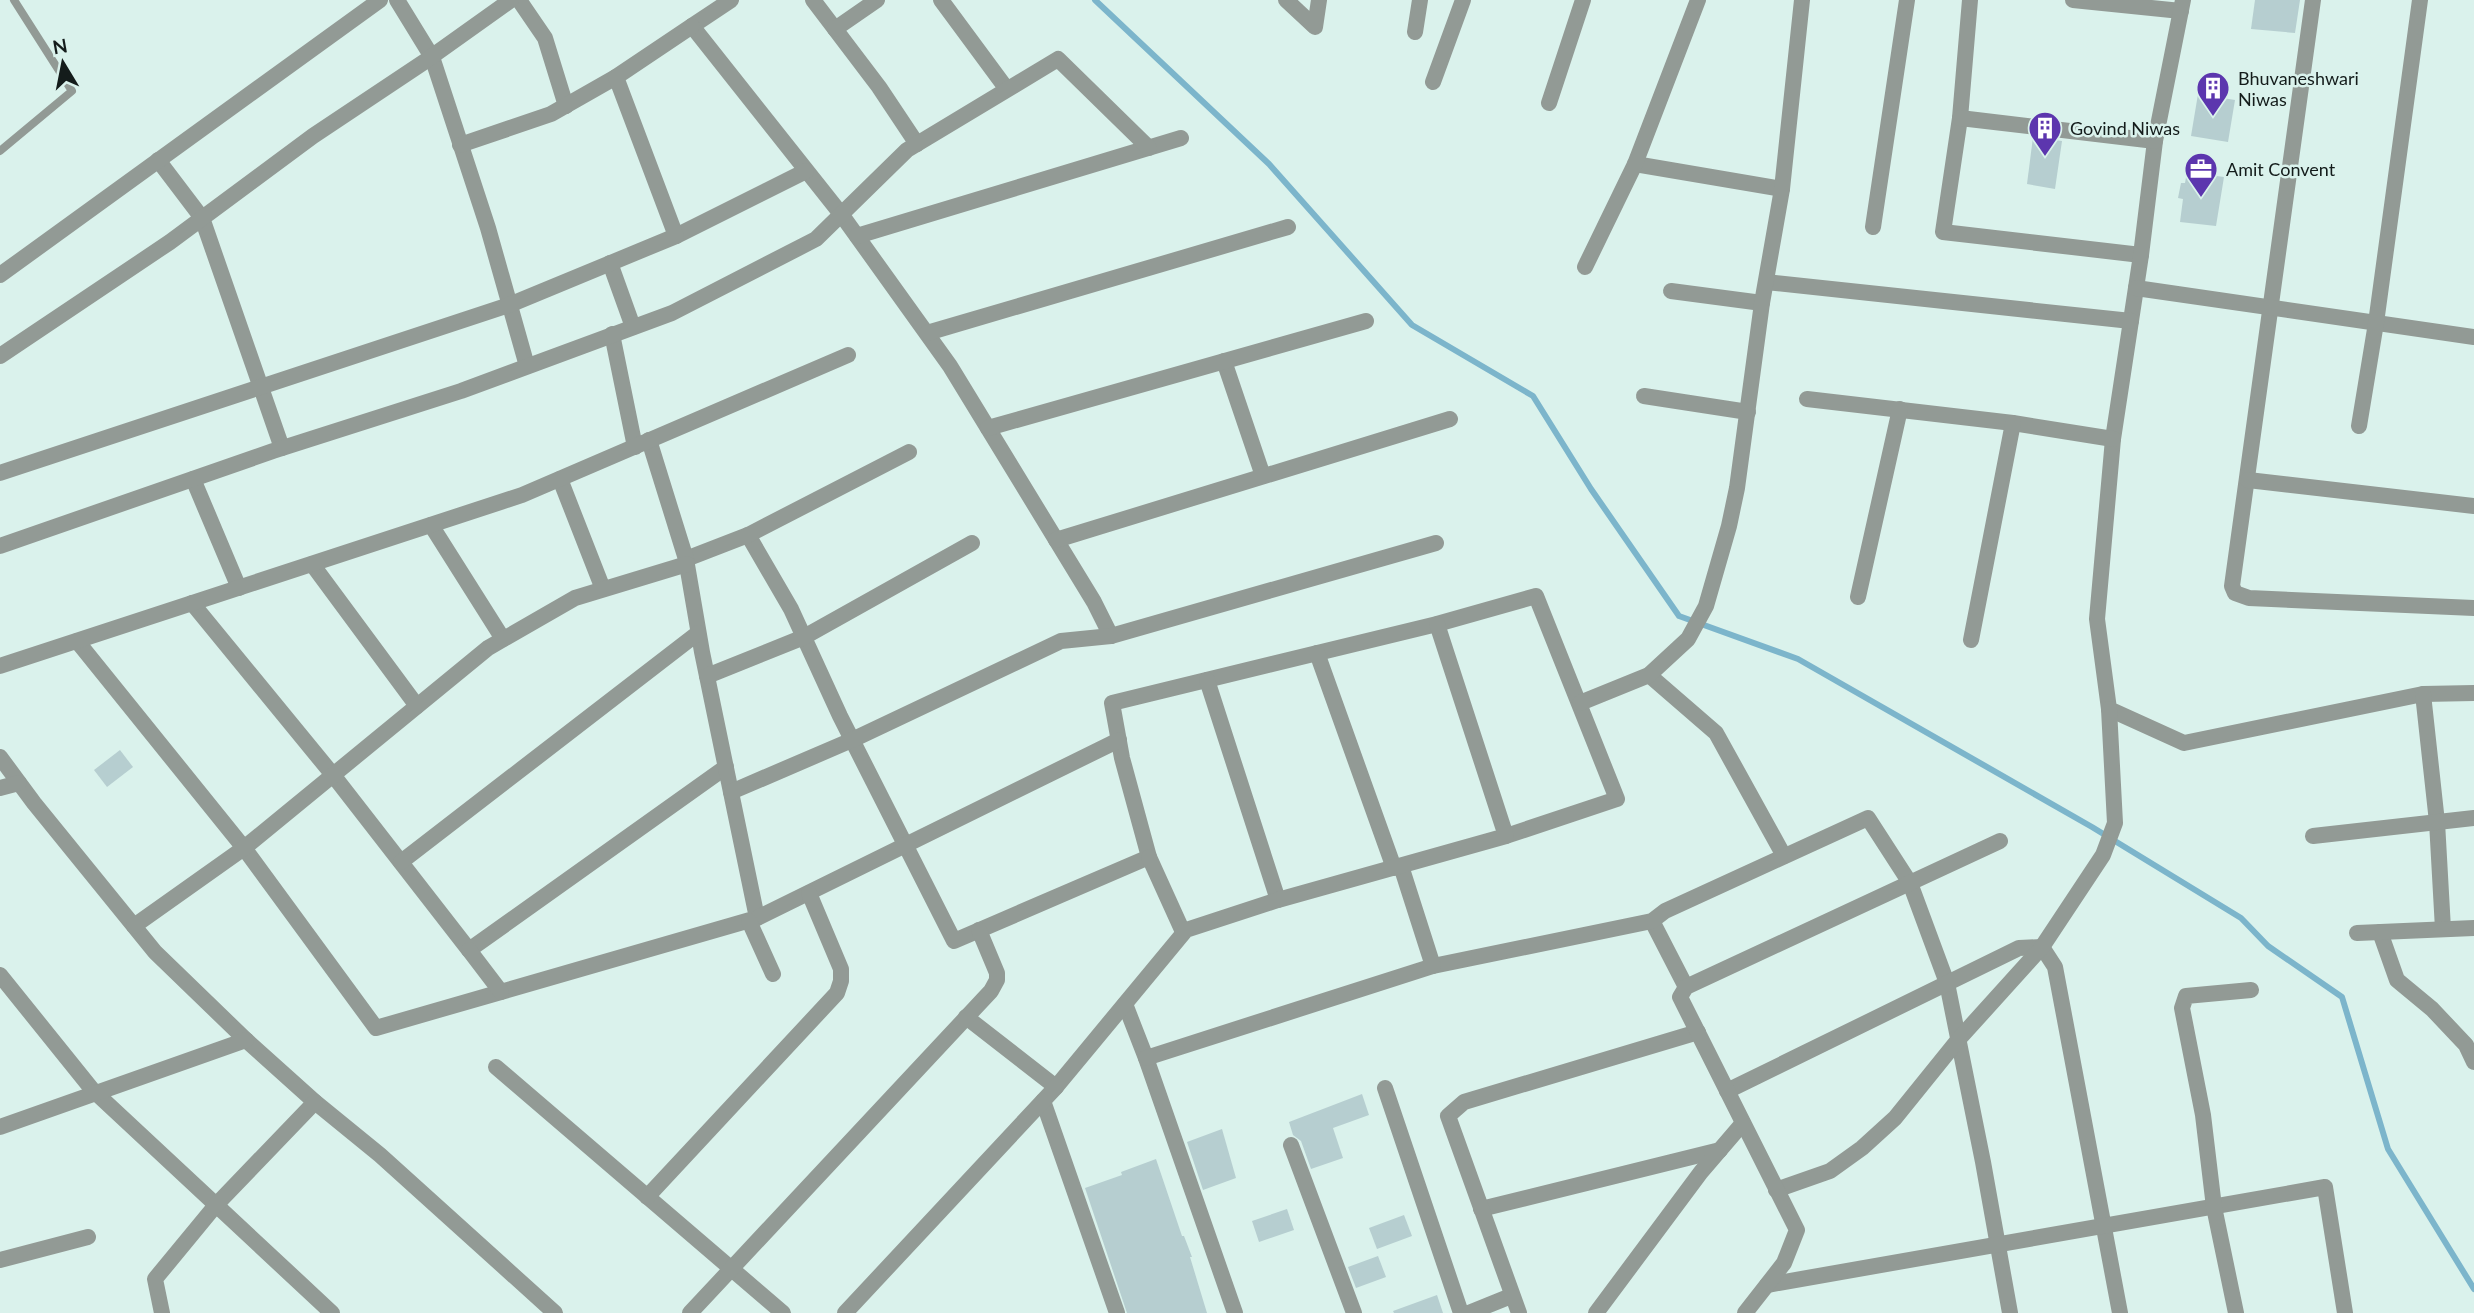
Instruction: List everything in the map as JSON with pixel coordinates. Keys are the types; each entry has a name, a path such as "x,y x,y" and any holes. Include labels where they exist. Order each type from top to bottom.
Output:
{"street":[{"path":"0,275 380,0"},
{"path":"397,0 432,57 527,366"},
{"path":"0,356 202,218 313,136 432,57 511,0"},
{"path":"519,0 545,38 566,106"},
{"path":"460,145 551,114 566,106 616,77 731,0"},
{"path":"813,0 918,144"},
{"path":"835,29 877,0"},
{"path":"941,0 1006,88"},
{"path":"1286,0 1315,27 1319,0"},
{"path":"1415,33 1420,0"},
{"path":"1433,82 1462,0"},
{"path":"1549,103 1583,0"},
{"path":"1585,267 1635,164 1698,0"},
{"path":"1580,703 1649,675 1688,639 1706,606 1729,526 1748,412 1762,303 1782,189 1802,0"},
{"path":"1873,227 1907,0"},
{"path":"1970,0 1960,118 1943,232 2141,255"},
{"path":"1776,1190 1830,1171 1862,1149 1895,1118 1958,1040 2042,947 2102,855 2115,823 2109,709 2097,619 2113,439 2141,255 2154,141 2182,5 2073,0"},
{"path":"2313,0 2232,586 2235,593 2249,598 2474,608"},
{"path":"2359,426 2376,323 2420,0"},
{"path":"692,26 841,214 950,366 1094,602 1111,636"},
{"path":"0,546 282,448 461,391 672,313 816,239 908,150 1006,88 1058,59 1149,148"},
{"path":"616,77 676,236"},
{"path":"1960,118 2154,141"},
{"path":"857,236 1181,138"},
{"path":"158,160 202,218 282,448"},
{"path":"1635,164 1782,189"},
{"path":"0,473 509,305 676,236 806,171"},
{"path":"926,333 1288,227"},
{"path":"610,263 633,327"},
{"path":"1766,282 2131,321"},
{"path":"2136,288 2474,337"},
{"path":"1671,291 1762,303"},
{"path":"988,428 1366,321"},
{"path":"612,334 642,444 687,562 753,919 773,974"},
{"path":"0,666 522,495 848,355"},
{"path":"1224,361 1263,476"},
{"path":"1644,396 1748,412"},
{"path":"1807,399 2013,423 2113,439"},
{"path":"1858,597 1900,410"},
{"path":"1056,540 1450,419"},
{"path":"1971,640 2013,423"},
{"path":"134,926 244,848 488,648 575,598 687,562 748,535 909,452"},
{"path":"193,479 239,588"},
{"path":"560,479 603,589"},
{"path":"2248,480 2474,506"},
{"path":"431,525 503,639"},
{"path":"748,535 791,609 852,740 954,941 1149,857"},
{"path":"707,676 804,637 972,543"},
{"path":"731,792 852,740 1061,641 1111,636 1436,543"},
{"path":"312,564 417,706"},
{"path":"845,1313 1056,1087 1186,930 1278,900 1506,836 1617,799 1536,596 1437,624 1112,703 1149,857 1183,932"},
{"path":"191,603 334,775 501,992"},
{"path":"1437,624 1506,836"},
{"path":"401,862 698,633"},
{"path":"77,641 244,848 376,1028 753,919 1119,740"},
{"path":"1317,653 1433,966"},
{"path":"1649,675 1716,733 1784,856"},
{"path":"1208,680 1278,900"},
{"path":"2109,709 2184,743 2423,694 2474,694"},
{"path":"2423,694 2437,822 2443,929"},
{"path":"0,757 155,952 246,1040 315,1102 380,1155 555,1313"},
{"path":"469,950 726,767"},
{"path":"0,788 19,783"},
{"path":"1146,1058 1433,966 1652,921 1665,911 1868,818 1910,883 1947,983 2010,1313"},
{"path":"2313,836 2474,818"},
{"path":"1745,1313 1784,1262 1797,1230 1680,998 1686,987 2000,841"},
{"path":"647,1197 837,993 841,969 809,893"},
{"path":"1652,921 1686,987"},
{"path":"2357,933 2474,928"},
{"path":"690,1313 991,991 997,979 996,967 979,930"},
{"path":"2380,932 2397,980 2432,1009 2466,1045 2474,1062"},
{"path":"1727,1091 2020,948 2042,947"},
{"path":"2042,947 2054,967 2120,1313"},
{"path":"0,975 96,1093 332,1313"},
{"path":"2236,1313 2214,1207 2203,1115 2182,1008 2186,996 2250,990"},
{"path":"1125,1004 1235,1313"},
{"path":"966,1017 1056,1087"},
{"path":"1519,1313 1448,1116 1464,1102 1698,1032"},
{"path":"0,1127 246,1040"},
{"path":"496,1067 783,1313"},
{"path":"1385,1088 1461,1313"},
{"path":"1043,1101 1117,1313"},
{"path":"162,1313 155,1279 216,1205 315,1102"},
{"path":"1596,1313 1743,1123"},
{"path":"1291,1145 1354,1313"},
{"path":"1481,1209 1720,1150"},
{"path":"1767,1285 2325,1187 2345,1313"},
{"path":"0,1260 88,1237"},
{"path":"1469,1313 1511,1296"}],"lane":[{"path":"0,151 72,90 14,0"}],"building":[{"path":"2255,0 2300,0 2295,33 2251,29"},
{"name":"Bhuvaneshwari Niwas","path":"2198,94 2235,100 2228,142 2191,136"},
{"name":"Govind Niwas","path":"2033,137 2062,141 2055,189 2027,184"},
{"name":"Amit Convent","path":"2187,172 2224,177 2216,226 2180,222 2183,199 2178,198"},
{"path":"120,750 133,767 107,787 94,770"},
{"path":"1362,1094 1369,1115 1333,1128 1343,1158 1311,1169 1301,1141 1293,1135 1289,1122"},
{"path":"1222,1129 1236,1178 1203,1190 1187,1142"},
{"path":"1156,1159 1182,1236 1192,1257 1207,1313 1127,1313 1085,1188"},
{"path":"1287,1209 1294,1230 1259,1242 1252,1221"},
{"path":"1404,1215 1412,1236 1377,1249 1369,1228"},
{"path":"1378,1256 1386,1277 1356,1288 1348,1267"},
{"path":"1437,1295 1443,1313 1393,1311"}],"waterway":[{"path":"1095,0 1269,164 1412,325 1533,396 1591,489 1679,616 1798,659 2092,827 2241,918 2268,946 2342,997 2388,1149 2474,1289"}],"place":[{"name":"Bhuvaneshwari Niwas","path":"2213,118"},
{"name":"Govind Niwas","path":"2045,158"},
{"name":"Amit Convent","path":"2201,199"}]}
